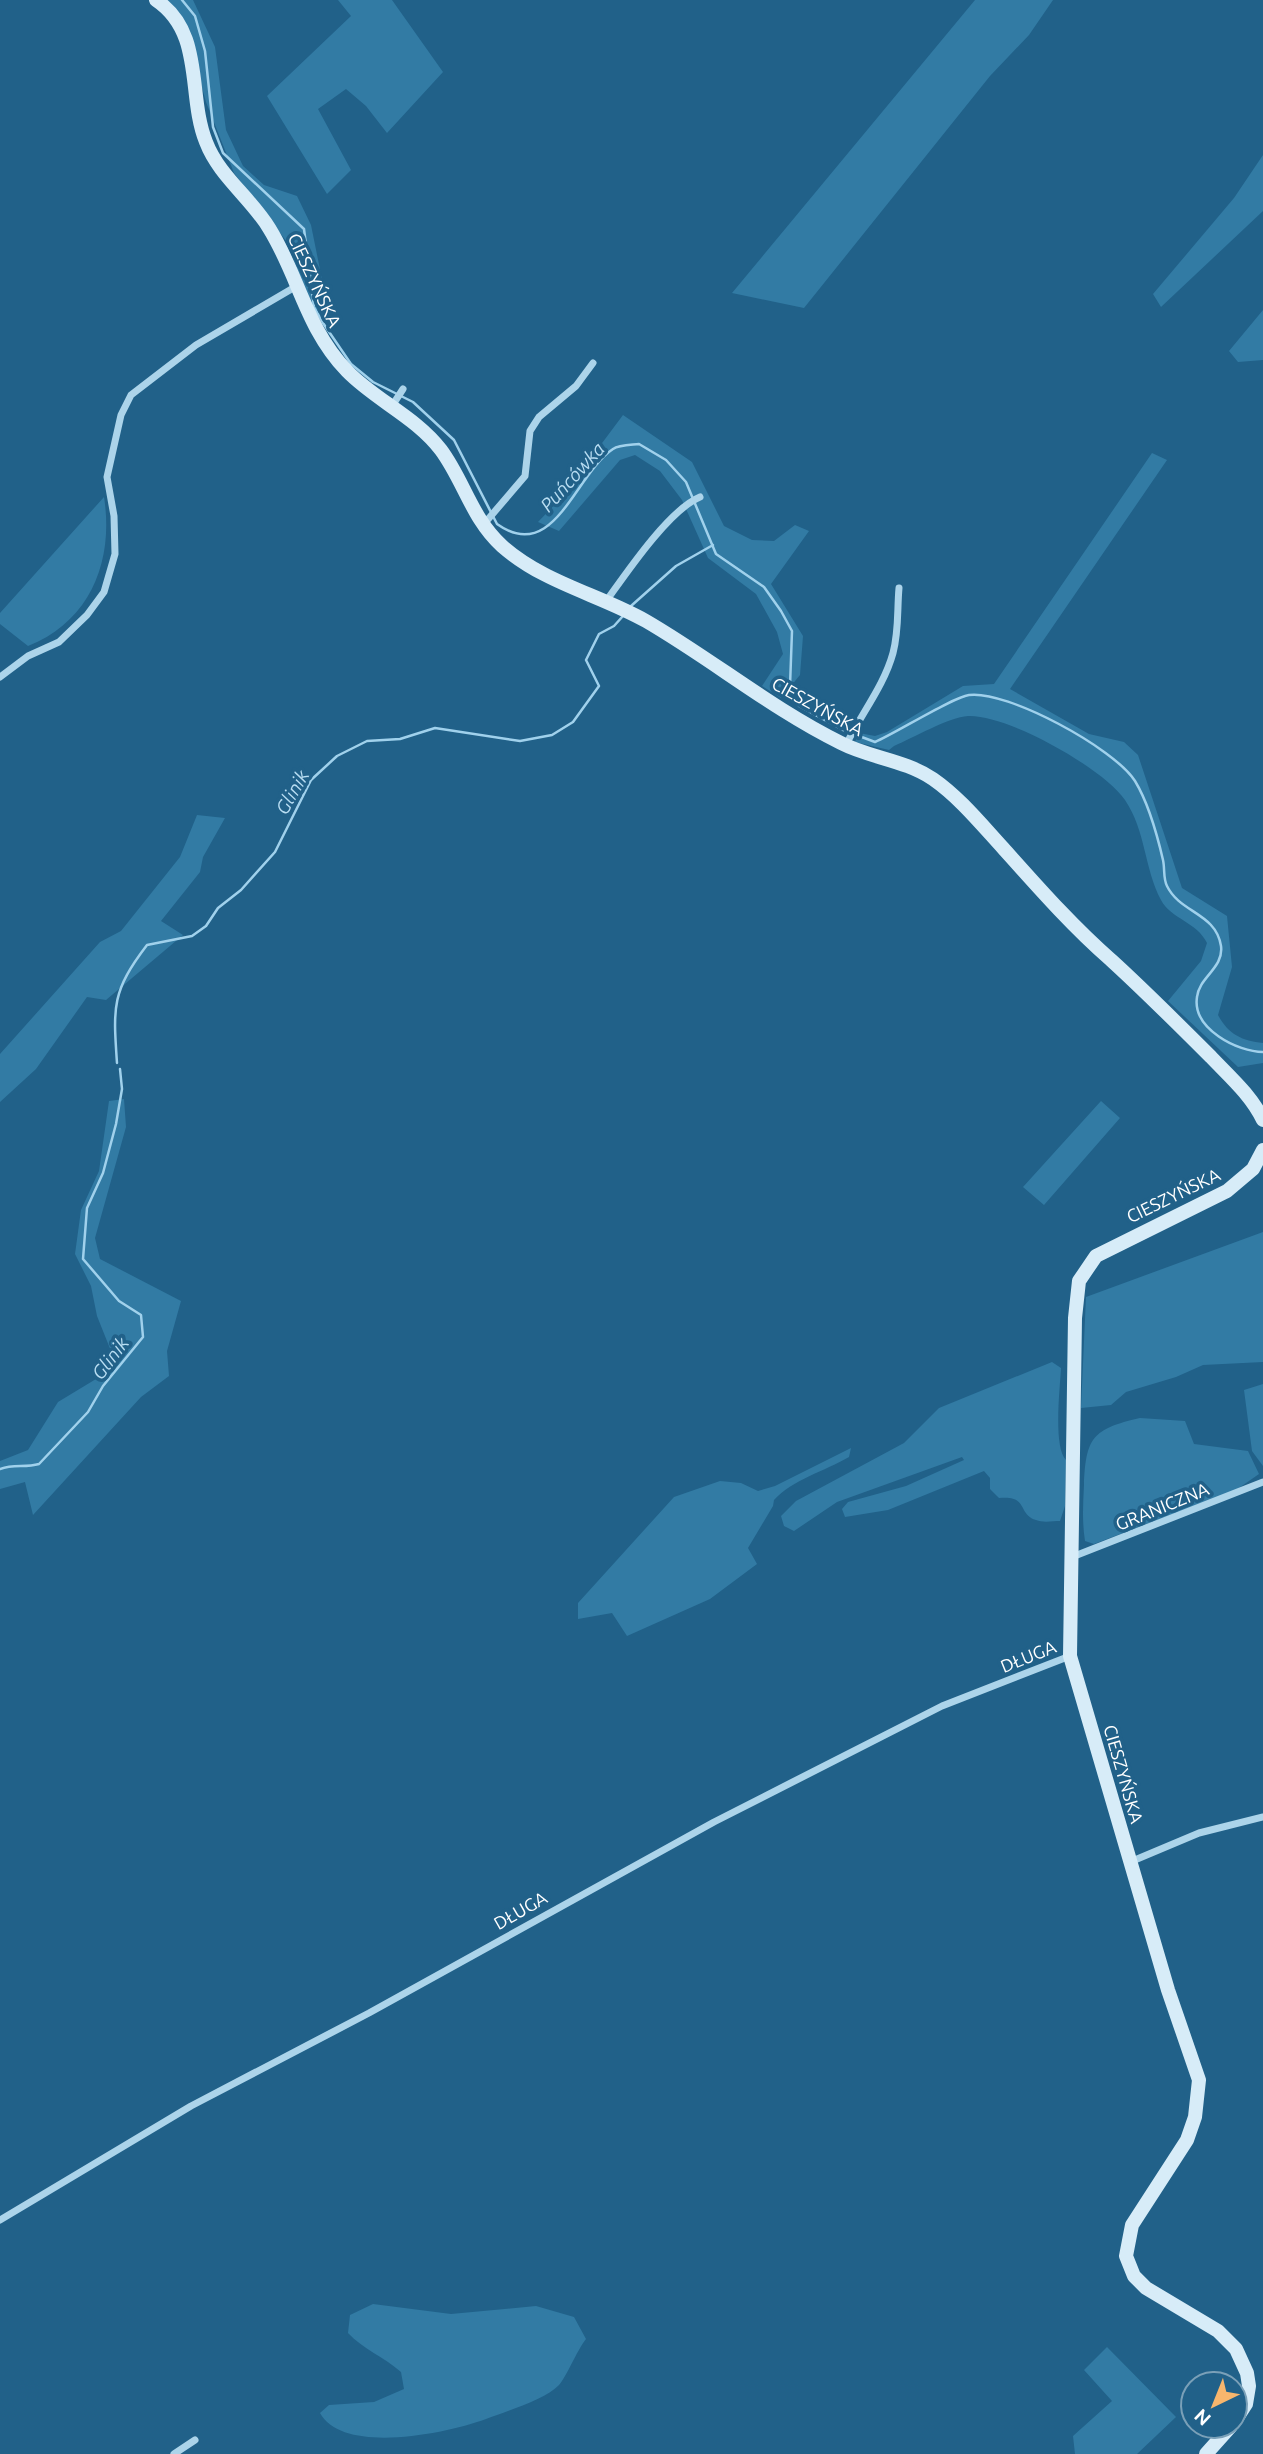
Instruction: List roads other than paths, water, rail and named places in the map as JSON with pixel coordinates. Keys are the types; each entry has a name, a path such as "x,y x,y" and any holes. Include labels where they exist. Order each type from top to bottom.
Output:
{"street":[{"name":"CIESZYŃSKA","path":"156,0 177,19 186,37 193,65 200,123 212,155 268,227 328,350 351,375 394,403 439,447 498,543 539,575 607,600 650,623 779,707 848,743 919,771 951,794 1082,934 1174,1018 1242,1089 1263,1120"},
{"path":"0,677 28,656 59,642 87,615 104,592 115,554 114,516 107,477 121,415 131,395 196,345 295,287"},
{"path":"485,524 525,476 527,446 535,424 576,386 593,363"},
{"path":"394,403 403,388"},
{"path":"607,600 630,568 690,502 700,497"},
{"path":"848,743 855,726 879,687 892,655 898,627 899,588"},
{"name":"CIESZYŃSKA","path":"1246,2370 1236,2349 1218,2331 1146,2288 1134,2276 1126,2256 1126,2242 1132,2225 1187,2140 1195,2117 1198,2073 1130,1862 1070,1656 1076,1318 1083,1273 1102,1251 1236,1185 1262,1157"},
{"name":"GRANICZNA","path":"1072,1557 1263,1482"},
{"name":"DŁUGA","path":"0,2220 191,2106 369,2013 714,1822 942,1706 1070,1656"},
{"path":"1130,1862 1199,1833 1263,1817"},
{"path":"174,2454 195,2440"},
{"path":"1206,2454 1218,2440"}],"waterway":[{"name":"Puńcówka","path":"182,0 195,16 205,51 213,127 223,153 304,229 314,307 323,323 351,364 373,382 413,402 454,440 497,524 517,534 534,533 549,525 599,461 613,449 639,444 666,460 686,482 716,554 764,587 781,611 792,631 790,686 799,706 843,730 875,742 961,697 986,696 1033,711 1106,753 1135,781 1144,799 1158,840 1167,886 1180,902 1212,926 1218,935 1221,946 1219,960 1202,984 1197,997 1197,1009 1202,1019 1209,1028 1230,1043 1263,1052"},
{"name":"Glinik","path":"631,606 676,566 713,545"},
{"name":"Glinik","path":"117,1063 117,1000 135,961 147,945 192,936 206,926 218,908 241,890 275,852 311,780 337,756 367,741 400,739 435,728 520,741 552,735 573,722 599,686 586,660 599,634 614,626 623,616"},
{"name":"Glinik","path":"0,1469 39,1464 88,1412 103,1386 143,1337 141,1315 119,1301 83,1259 87,1208 103,1173 116,1124 122,1089 120,1069"}]}
